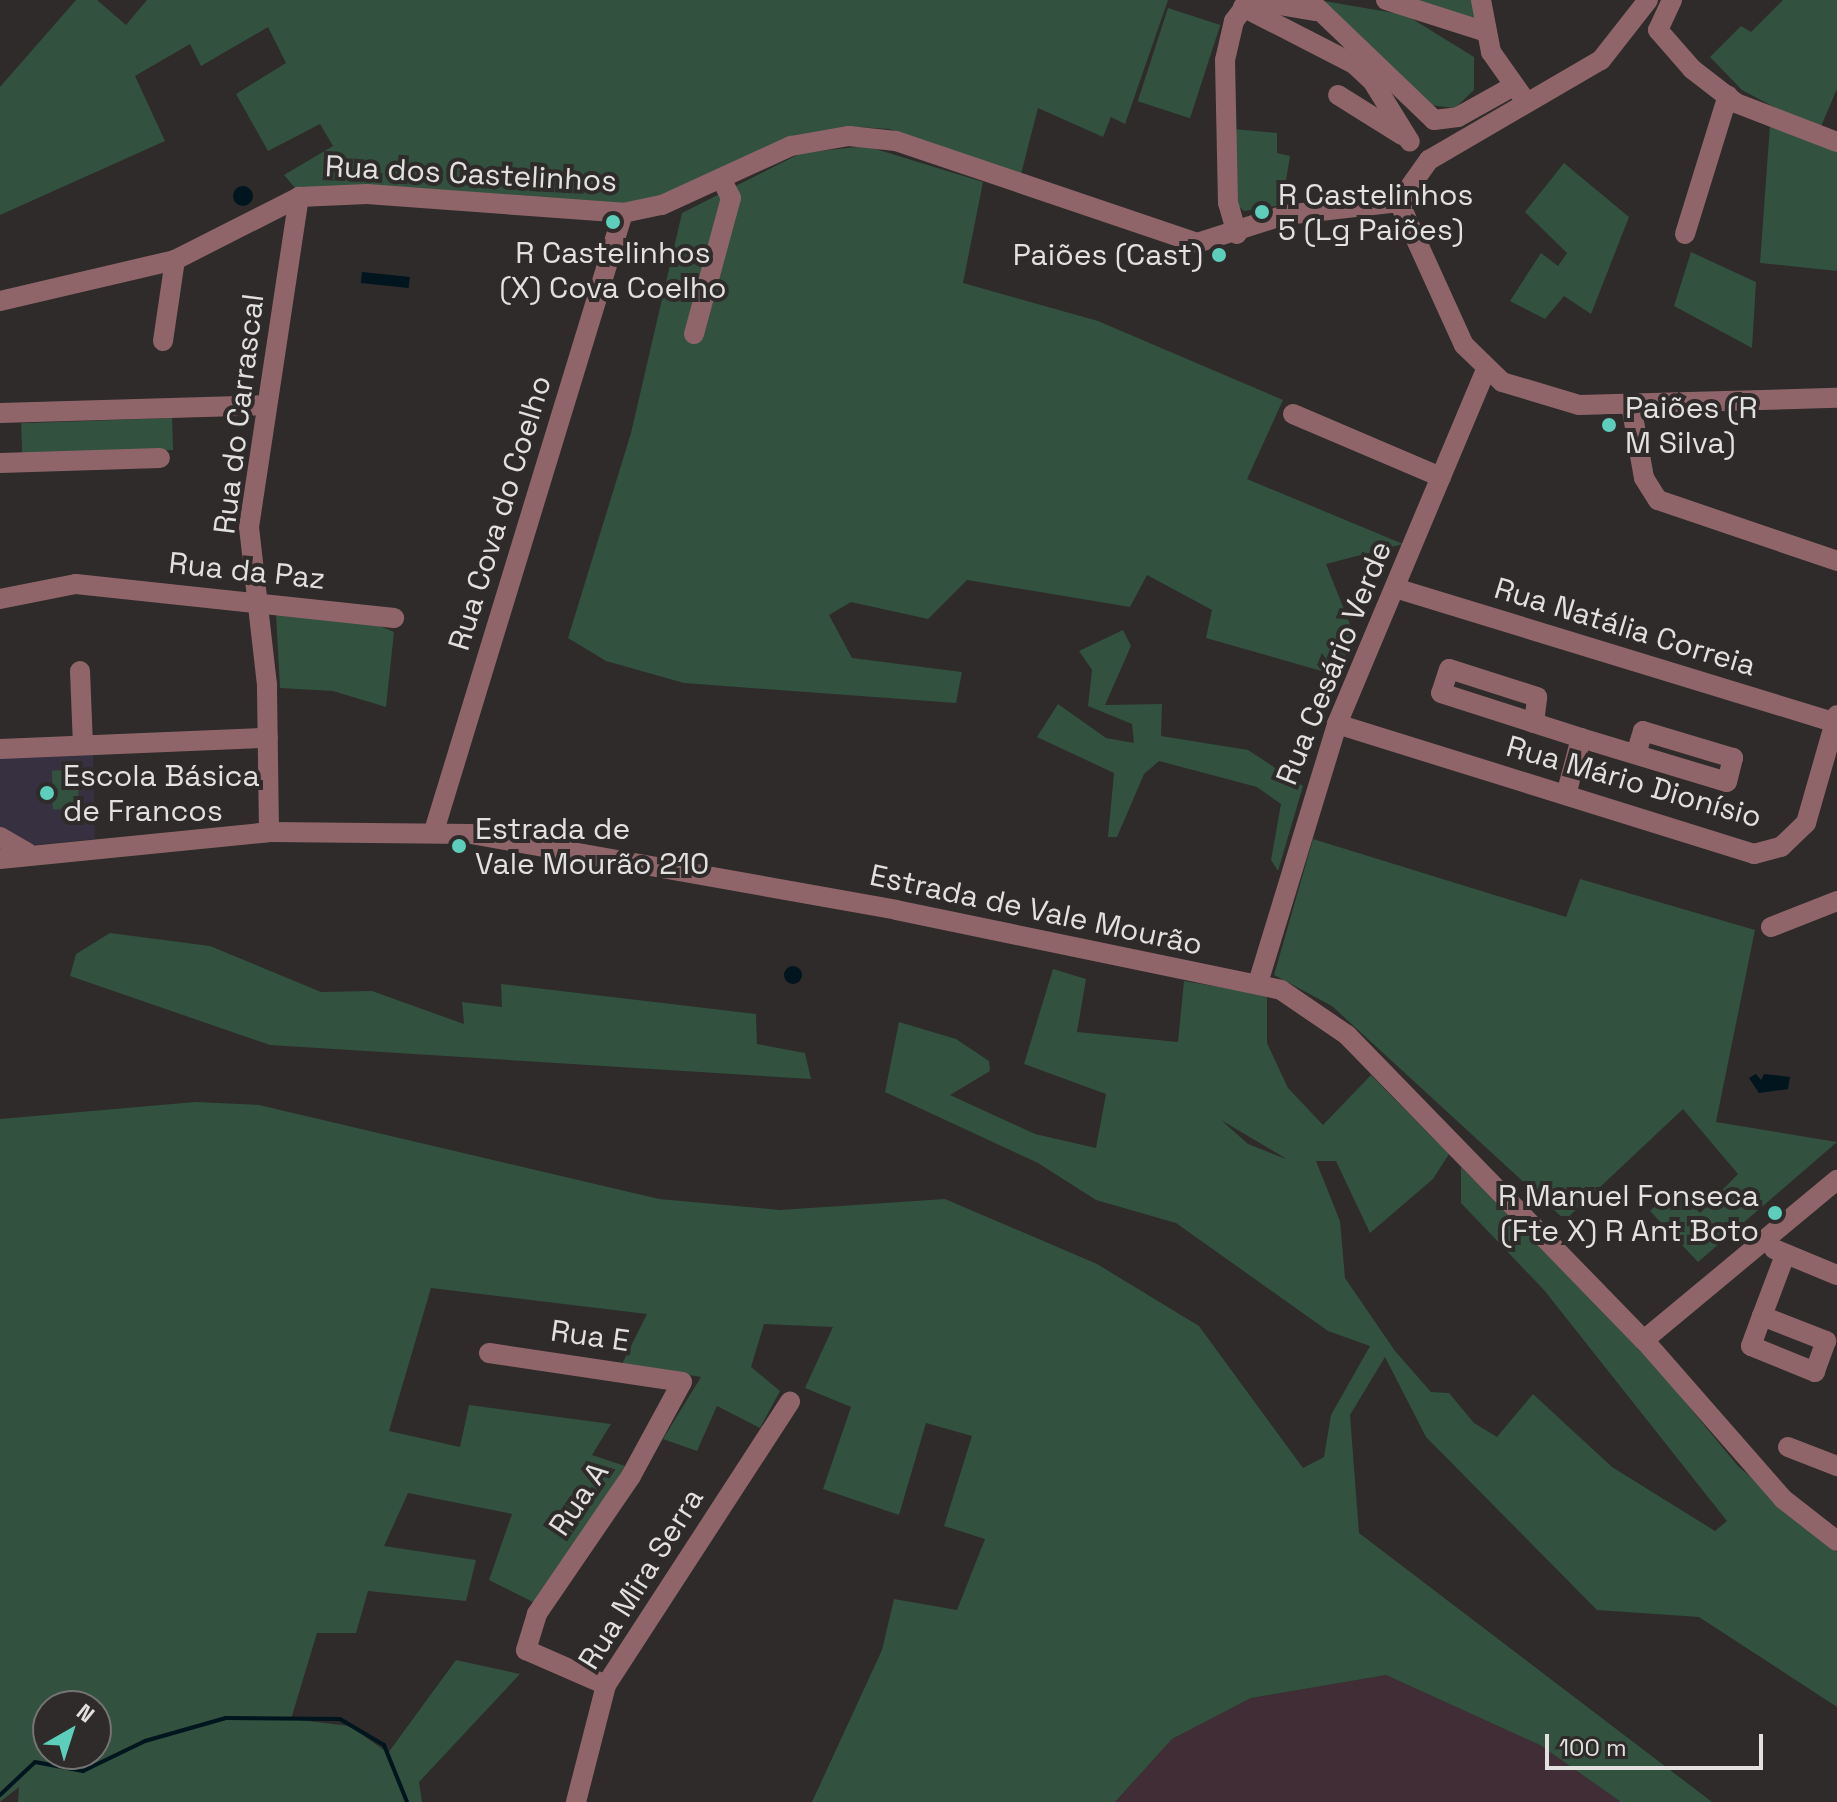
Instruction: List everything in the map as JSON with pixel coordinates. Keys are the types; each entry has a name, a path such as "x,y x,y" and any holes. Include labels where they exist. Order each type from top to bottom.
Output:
{"street":[{"path":"1237,234 1228,203 1225,60 1243,7 1250,0 1313,6 1434,120 1458,117 1512,87"},
{"path":"1386,0 1483,31"},
{"path":"1481,0 1483,31 1491,52 1512,87 1529,103"},
{"path":"1648,0 1601,60 1429,160 1399,202 1464,345 1485,372 1560,403 1631,405 1837,398"},
{"path":"1672,0 1658,30 1728,95 1837,142"},
{"path":"1243,7 1328,49 1373,82 1410,142"},
{"path":"1389,104 1345,90 1429,160"},
{"path":"1685,234 1728,95"},
{"name":"Rua dos Castelinhos","path":"0,301 175,260 299,197 367,194 623,213 722,180 808,141 871,137 1177,240 1217,242 1285,215 1399,202"},
{"path":"694,334 731,198 722,180"},
{"name":"Rua do Carrascal","path":"269,832 268,738 249,527 299,197"},
{"name":"Rua Cova do Coelho","path":"434,831 623,213"},
{"path":"163,341 175,260"},
{"name":"Rua Cesário Verde","path":"1258,983 1337,724 1485,372"},
{"path":"0,413 266,405"},
{"path":"1631,405 1644,478 1658,500 1837,561"},
{"path":"1293,414 1441,477"},
{"path":"0,463 160,458"},
{"name":"Rua da Paz","path":"0,599 76,584 257,599 394,618"},
{"name":"Rua Natália Correia","path":"1395,588 1836,720"},
{"path":"80,671 83,745"},
{"name":"Rua Mário Dionísio","path":"1337,724 1754,854 1772,852 1806,823 1836,720"},
{"path":"1534,723 1636,754"},
{"path":"0,749 268,738"},
{"path":"1566,795 1581,738"},
{"name":"Estrada de Vale Mourão","path":"0,859 28,853 269,832 434,831 535,842 1258,983 1298,997 1330,1019 1644,1340 1760,1475 1837,1541"},
{"path":"0,837 28,853"},
{"path":"1771,927 1837,901"},
{"path":"1644,1340 1837,1180"},
{"path":"1761,1242 1837,1275"},
{"path":"1762,1316 1785,1255"},
{"name":"Rua E","path":"489,1353 682,1382"},
{"name":"Rua A","path":"606,1685 526,1650 537,1614 631,1476 682,1382"},
{"name":"Rua Mira Serra","path":"576,1802 606,1685 790,1402"},
{"path":"1788,1447 1837,1466"}],"shaded area":[{"name":"Escola Básica de Francos","path":"93,754 95,839 33,845 0,830 0,756"},
{"path":"1386,1675 1540,1745 1621,1802 1115,1802 1172,1739 1251,1698"}],"green space":[{"path":"76,0 97,0 126,25 147,0 1168,0 1125,124 1111,117 1103,137 1038,108 1021,174 889,129 858,127 804,135 664,197 617,205 296,189 284,175 333,146 320,124 268,151 236,94 286,63 268,27 201,66 190,44 135,76 165,141 0,215 0,87"},
{"path":"1318,0 1406,15 1474,57 1474,90 1455,108 1429,105"},
{"path":"1415,0 1475,0 1475,21"},
{"path":"1783,0 1837,0 1837,89 1819,131 1742,90 1710,57 1741,26 1751,32"},
{"path":"1168,8 1220,25 1190,118 1138,101"},
{"path":"1770,125 1837,148 1837,271 1760,263"},
{"path":"1233,129 1277,133 1277,153 1290,156 1282,205 1244,211 1234,203"},
{"path":"866,146 983,182 963,283 1098,321 1283,400 1247,479 1403,544 1326,564 1353,632 1339,676 1206,638 1212,610 1147,575 1130,607 967,580 928,619 851,602 829,615 852,658 962,672 956,703 684,683 606,661 568,638 631,433 682,213 801,153"},
{"path":"1564,163 1629,217 1591,314 1564,296 1545,319 1510,301 1541,253 1558,266 1567,253 1525,212"},
{"path":"1691,252 1756,282 1752,348 1674,306"},
{"path":"172,418 173,450 22,455 21,423"},
{"path":"276,614 363,619 394,632 386,707 333,691 280,688"},
{"path":"1123,630 1131,646 1105,705 1162,704 1161,736 1248,750 1303,786 1278,871 1271,860 1281,804 1257,787 1159,761 1144,774 1117,837 1108,837 1114,773 1037,737 1058,704 1106,738 1134,743 1132,724 1088,706 1092,670 1079,651"},
{"path":"52,770 78,770 79,809 53,809"},
{"path":"1313,839 1566,917 1580,879 1755,930 1716,1122 1837,1142 1698,1262 1650,1211 1675,1188 1700,1213 1738,1174 1683,1109 1565,1220 1332,1006 1274,975"},
{"path":"110,933 210,946 321,992 372,991 464,1024 462,1002 502,1007 501,984 756,1014 757,1044 805,1053 811,1079 270,1045 70,976 76,954"},
{"path":"1053,969 1086,979 1077,1032 1178,1042 1184,981 1267,995 1267,1043 1288,1088 1323,1125 1371,1075 1449,1154 1433,1179 1370,1233 1336,1161 1316,1161 1340,1221 1345,1278 1395,1351 1431,1392 1449,1393 1474,1423 1497,1437 1533,1394 1612,1467 1715,1531 1727,1521 1544,1290 1461,1203 1461,1167 1647,1356 1738,1466 1837,1552 1837,1707 1699,1617 1597,1610 1426,1437 1385,1357 1350,1415 1359,1533 1712,1802 1621,1802 1540,1745 1386,1675 1251,1698 1172,1739 1115,1802 812,1802 882,1650 894,1599 957,1610 985,1539 944,1526 972,1436 926,1423 899,1515 823,1489 851,1407 805,1388 833,1327 764,1324 751,1367 780,1391 760,1428 717,1406 697,1451 663,1439 701,1377 622,1364 647,1314 431,1288 389,1431 460,1447 469,1405 611,1424 592,1455 625,1466 539,1605 489,1580 512,1514 408,1493 384,1546 476,1560 466,1601 368,1591 356,1633 317,1633 291,1719 350,1726 388,1753 456,1660 520,1674 419,1782 422,1802 18,1802 19,1787 0,1802 0,1119 195,1102 259,1105 659,1199 780,1210 945,1199 1097,1264 1199,1326 1303,1468 1324,1457 1331,1415 1370,1346 1328,1331 1176,1223 1096,1200 1038,1163 885,1092 899,1022 956,1039 989,1061 990,1071 950,1095 1035,1134 1096,1148 1106,1094 1024,1064","holes":["1221,1120 1285,1158 1248,1144"]}],"water":[{"path":"239,186 247,186 253,196 247,206 239,206 233,200 233,192"},
{"path":"362,272 410,277 409,288 361,283"},
{"path":"789,966 797,966 802,975 800,982 789,984 784,979 784,971"},
{"path":"1756,1074 1761,1080 1764,1074 1790,1077 1788,1089 1759,1093 1749,1078"}],"waterway":[{"path":"0,1795 35,1762 83,1771 145,1741 226,1718 340,1719 384,1745 407,1802"}],"place":[{"name":"R Castelinhos 5 (Lg Paiões)","path":"1262,212"},
{"name":"R Castelinhos (X) Cova Coelho","path":"613,222"},
{"name":"Paiões (Cast)","path":"1219,255"},
{"name":"Paiões (R M Silva)","path":"1609,425"},
{"name":"Escola Básica de Francos","path":"47,793"},
{"name":"Estrada de Vale Mourão 210","path":"459,846"},
{"name":"R Manuel Fonseca (Fte X) R Ant Boto","path":"1775,1213"}]}
